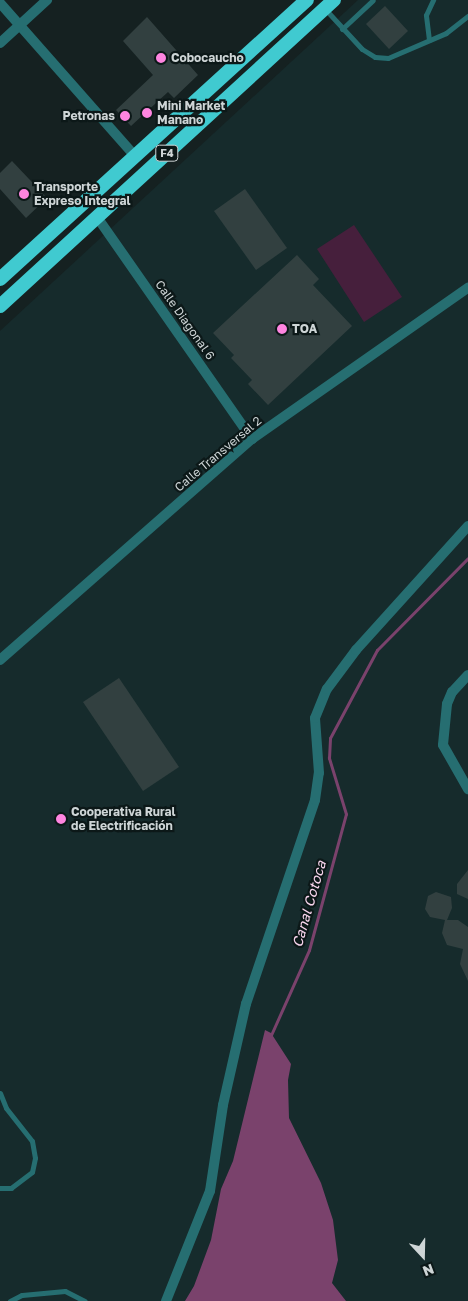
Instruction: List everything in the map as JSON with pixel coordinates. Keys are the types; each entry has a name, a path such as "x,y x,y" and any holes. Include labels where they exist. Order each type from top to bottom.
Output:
{"highway":[{"name":"F4","path":"0,279 307,0"},
{"name":"F4","path":"0,306 329,5"}],"street":[{"path":"0,44 47,0"},
{"path":"0,3 135,156"},
{"name":"Calle Diagonal 6","path":"97,217 252,439"},
{"name":"Calle Transversal 2","path":"0,660 252,439 468,288"},
{"path":"166,1301 210,1191 223,1105 246,1004 315,800 319,773 315,718 327,689 356,650 468,526"},
{"path":"468,675 452,692 447,704 443,745 468,788"}],"lane":[{"path":"342,29 373,0"},
{"path":"429,40 426,15 431,1"},
{"path":"329,5 342,29 375,57 388,58 446,33 468,16"},
{"path":"0,1094 10,1114 32,1141 35,1158 32,1172 11,1188 0,1188"},
{"path":"10,1301 22,1295 65,1291 85,1301"}],"shaded area":[{"path":"358,0 468,0 468,1301 0,1301 0,331"},
{"path":"354,225 402,297 364,322 317,249"},
{"path":"265,1030 271,1033 291,1064 288,1080 289,1118 321,1183 333,1220 338,1260 332,1283 346,1301 185,1301 194,1286 211,1240 221,1189 233,1161"}],"building":[{"path":"385,6 408,31 389,49 366,24"},
{"name":"Cobocaucho","path":"147,17 198,75 174,98 168,92 131,126 116,110 153,75 123,41"},
{"name":"Transporte Expreso Integral","path":"12,161 47,198 26,218 0,189 0,173"},
{"path":"245,189 287,248 256,270 214,211"},
{"name":"TOA","path":"297,255 319,279 313,285 352,326 268,405 248,384 252,380 231,358 234,355 213,333"},
{"path":"119,678 179,767 143,791 83,702"},
{"path":"468,870 468,899 457,894 457,884"},
{"path":"436,892 451,897 452,908 447,920 458,920 468,927 468,981 460,964 463,949 447,945 442,933 445,920 430,917 425,909 428,896"}],"waterway":[{"name":"Canal Cotoca","path":"271,1035 309,950 346,814 329,758 330,738 377,650 468,558"}],"place":[{"name":"Cobocaucho","path":"161,58"},
{"name":"Mini Market Manano","path":"147,113"},
{"name":"Petronas","path":"125,116"},
{"name":"Transporte Expreso Integral","path":"24,194"},
{"name":"TOA","path":"282,329"},
{"name":"Cooperativa Rural de Electrificación","path":"61,819"}]}
